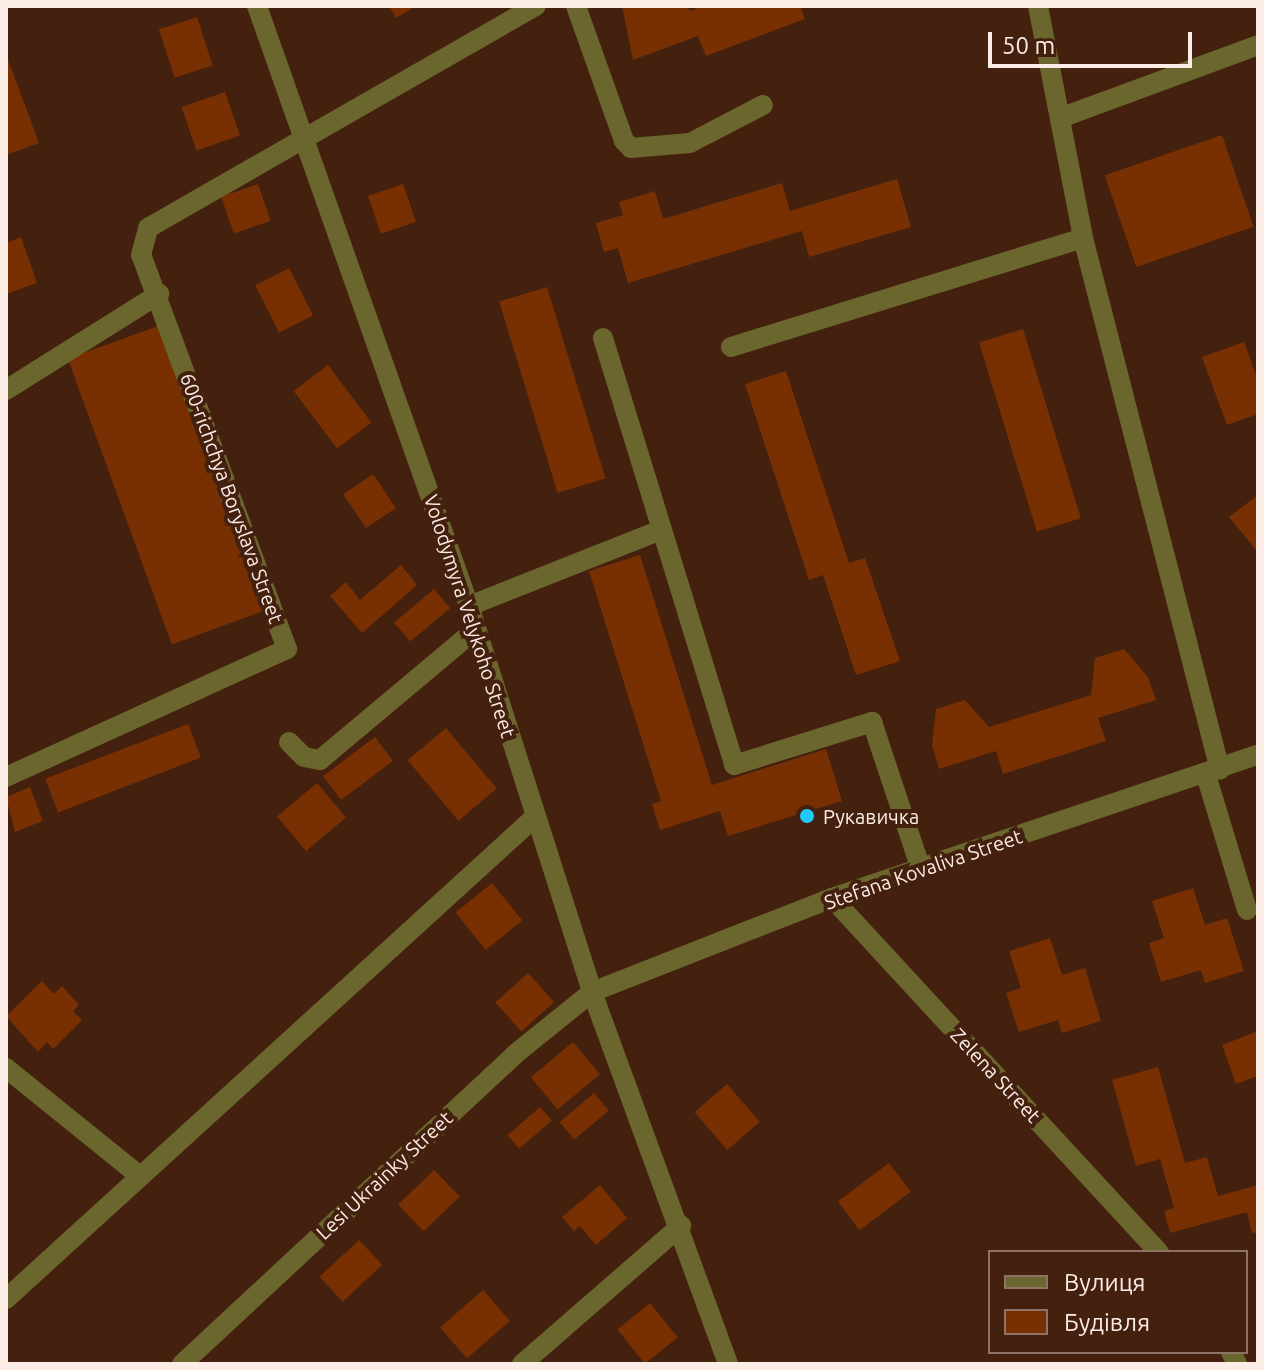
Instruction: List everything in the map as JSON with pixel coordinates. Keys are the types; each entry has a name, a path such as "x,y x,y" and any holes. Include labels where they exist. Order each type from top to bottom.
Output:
{"street":[{"name":"Volodymyra Velykoho Street","path":"257,6 469,606 592,992 681,1226 728,1364"},
{"name":"600-richchya Boryslava Street","path":"6,777 287,649 159,294 141,255 148,228 303,136 536,6"},
{"path":"576,6 624,141 631,148 690,143 763,105"},
{"path":"1038,6 1083,238 1247,910"},
{"path":"1060,118 1258,45"},
{"path":"731,347 1083,238"},
{"path":"6,390 159,294"},
{"path":"603,338 734,765 872,722 921,869"},
{"path":"469,606 661,530"},
{"path":"289,742 304,757 320,760 476,629"},
{"name":"Stefana Kovaliva Street","path":"592,992 832,898 1258,755"},
{"path":"6,1299 535,817"},
{"name":"Zelena Street","path":"832,898 1157,1250"},
{"name":"Lesi Ukrainky Street","path":"182,1364 514,1055 592,992"},
{"path":"6,1068 140,1176"},
{"path":"522,1364 681,1226"}],"building":[{"path":"389,6 416,6 396,18"},
{"path":"622,6 688,6 690,11 703,6 800,6 805,19 706,56 698,36 633,60"},
{"path":"197,17 213,66 175,78 159,29"},
{"path":"6,54 39,143 6,155"},
{"path":"225,92 240,135 196,150 182,107"},
{"path":"1222,135 1254,227 1136,267 1105,175"},
{"path":"897,179 911,227 809,257 802,231 628,283 618,248 604,252 596,223 623,215 619,202 655,191 663,219 782,183 790,211"},
{"path":"258,184 271,221 234,234 221,197"},
{"path":"403,184 416,222 381,234 368,196"},
{"path":"21,237 37,283 6,294 6,243"},
{"path":"289,268 313,315 279,332 255,285"},
{"path":"547,287 605,478 558,493 499,302"},
{"path":"158,326 262,612 172,645 68,359"},
{"path":"1023,329 1081,518 1037,532 979,342"},
{"path":"1244,342 1258,380 1258,414 1227,425 1202,357"},
{"path":"328,365 371,423 337,448 294,391"},
{"path":"786,371 849,563 865,558 900,661 856,675 823,575 809,580 745,384"},
{"path":"373,474 396,508 366,528 343,494"},
{"path":"1258,495 1258,549 1256,550 1229,517"},
{"path":"640,555 712,785 826,749 842,801 728,836 720,811 660,830 652,804 661,801 589,571"},
{"path":"401,565 417,585 362,633 330,596 346,582 360,600"},
{"path":"434,589 450,608 410,642 394,622"},
{"path":"1124,649 1148,677 1156,700 1098,718 1106,741 1003,774 996,751 939,769 932,745 936,709 965,700 989,727 1091,695 1095,658"},
{"path":"188,724 201,758 58,812 45,779"},
{"path":"446,728 497,789 458,821 408,760"},
{"path":"375,737 393,761 341,800 323,776"},
{"path":"317,783 346,817 306,851 277,816"},
{"path":"30,787 43,821 15,832 6,797"},
{"path":"492,883 522,920 486,950 455,913"},
{"path":"1193,888 1205,925 1227,918 1244,971 1205,983 1201,970 1161,982 1149,943 1164,938 1152,901"},
{"path":"1050,938 1062,975 1085,968 1101,1021 1062,1033 1058,1020 1019,1032 1006,993 1021,988 1009,951"},
{"path":"528,973 554,1002 521,1031 495,1002"},
{"path":"42,981 54,994 62,986 79,1005 73,1011 82,1020 53,1049 47,1042 38,1052 6,1016"},
{"path":"1258,1031 1258,1076 1236,1084 1222,1045"},
{"path":"573,1042 600,1074 558,1110 531,1077"},
{"path":"1158,1067 1185,1163 1207,1157 1218,1196 1258,1185 1258,1232 1252,1233 1247,1212 1170,1233 1164,1211 1174,1208 1160,1159 1136,1166 1112,1080"},
{"path":"727,1084 760,1122 727,1150 695,1112"},
{"path":"594,1093 609,1111 574,1140 560,1122"},
{"path":"540,1107 552,1121 519,1149 508,1135"},
{"path":"889,1163 911,1192 860,1230 838,1202"},
{"path":"434,1170 460,1197 424,1231 398,1205"},
{"path":"600,1185 627,1218 596,1245 580,1226 574,1231 562,1217"},
{"path":"359,1240 382,1265 343,1302 320,1277"},
{"path":"483,1290 510,1321 467,1358 440,1327"},
{"path":"650,1303 678,1337 645,1364 617,1329"}],"place":[{"name":"Рукавичка","path":"807,816"}]}
